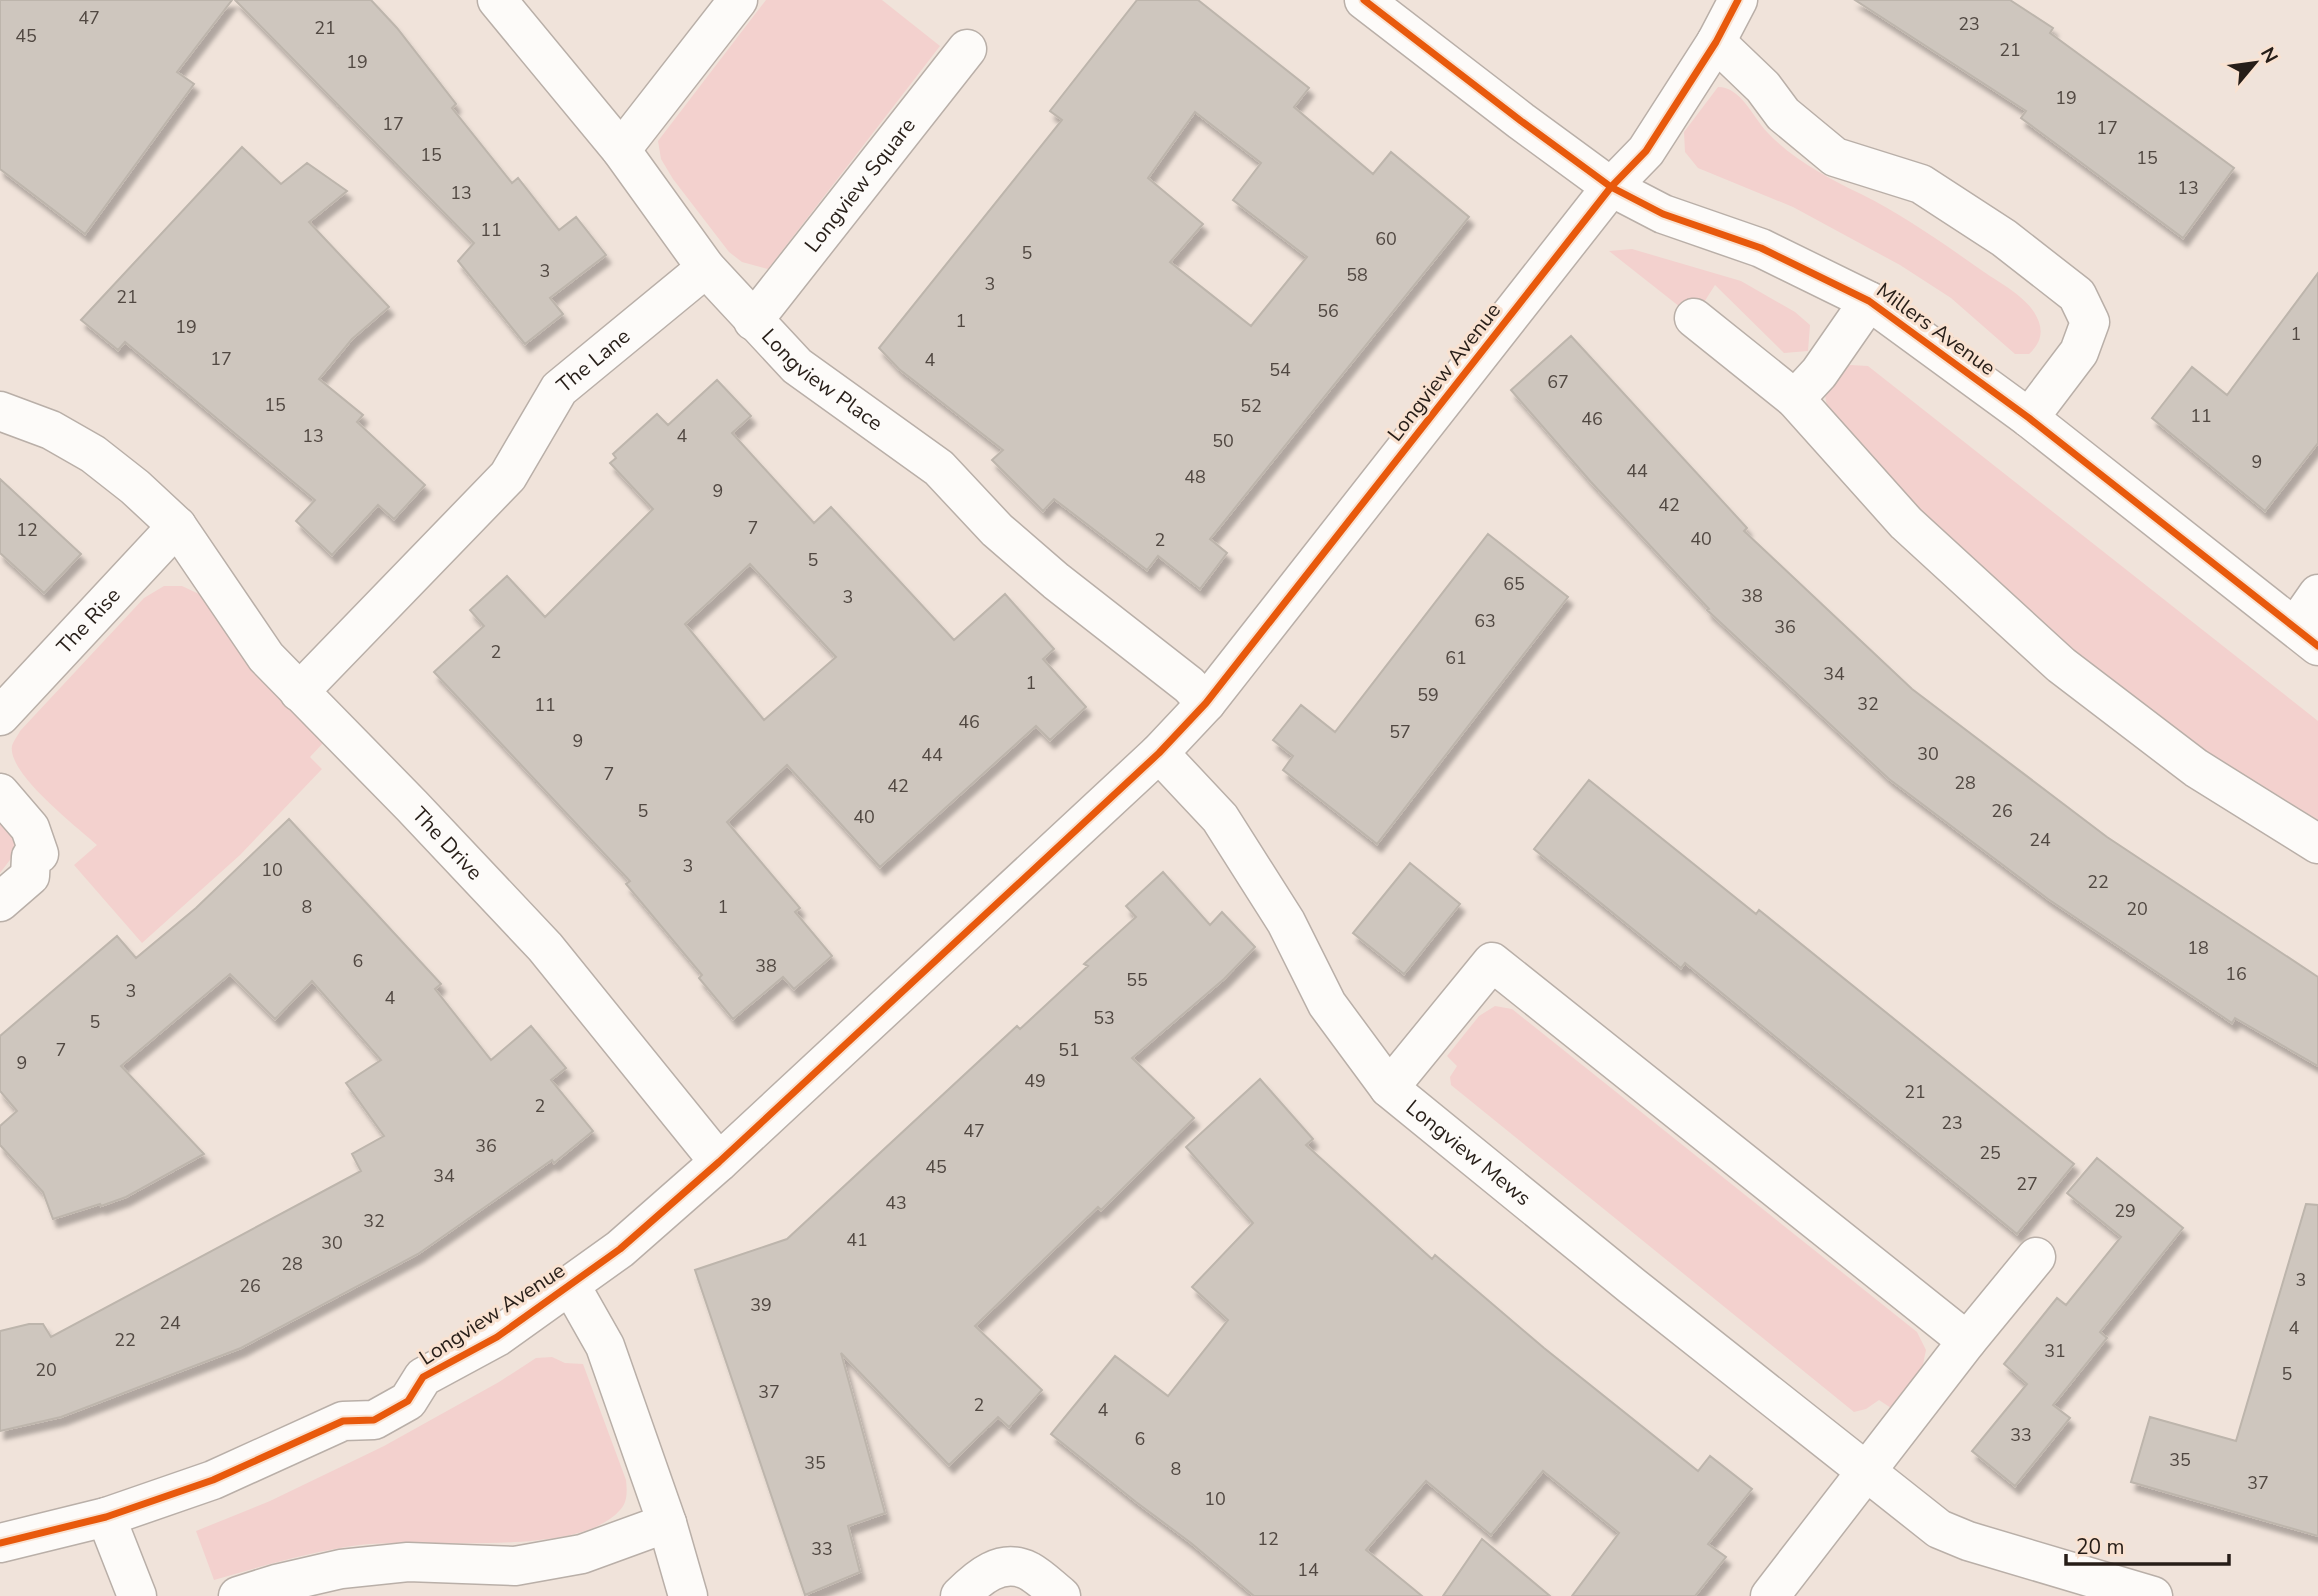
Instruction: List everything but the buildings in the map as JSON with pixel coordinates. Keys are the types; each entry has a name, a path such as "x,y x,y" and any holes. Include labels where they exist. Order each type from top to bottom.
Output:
{"street":[{"name":"Longview Place","path":"497,0 621,150 706,268 797,366 939,468 997,530 1056,581 1189,685 1206,703"},
{"path":"621,150 738,0"},
{"name":"Millers Avenue","path":"1364,0 1611,187 1663,214 1761,248 1870,301 2029,418 2306,637"},
{"name":"Longview Avenue","path":"0,1543 106,1517 213,1480 343,1421 374,1420 408,1401 424,1377 497,1337 620,1249 719,1161 1159,753 1206,703 1611,187 1646,151 1716,42 1738,0"},
{"path":"1716,42 1763,87 1783,114 1835,157 1921,184 2004,238 2077,295 2090,322 2083,342 2079,352 2029,418"},
{"name":"Longview Square","path":"753,321 967,49"},
{"name":"The Lane","path":"299,692 508,476 559,389 706,268"},
{"path":"1795,399 1819,373 1870,301"},
{"path":"1694,318 1795,399 1906,523 2061,665 2196,768 2318,844"},
{"name":"The Drive","path":"0,411 51,430 93,454 135,487 177,526 265,657 412,806 545,947 719,1161"},
{"name":"The Rise","path":"0,716 177,526"},
{"path":"2306,637 2318,594"},
{"name":"Longview Mews","path":"1159,753 1220,818 1286,922 1328,1004 1389,1088 1865,1473 1939,1529 1968,1541 2153,1596"},
{"path":"0,793 30,828 39,854 31,857 30,876 0,902"},
{"path":"1389,1088 1492,962 1967,1340"},
{"path":"1770,1596 1967,1340 2036,1257"},
{"name":"Longview Avenue","path":"571,1286 605,1346 667,1523 688,1596"},
{"path":"106,1517 137,1596"},
{"path":"239,1596 276,1584 341,1569 408,1562 514,1566 582,1554 667,1523"},
{"path":"960,1596 977,1579 1002,1566 1028,1570 1060,1596"}],"shaded area":[{"path":"766,0 882,0 940,46 768,269 742,262 729,252 673,179 661,159 658,141"},
{"path":"1718,87 1726,88 1740,97 1767,132 1799,160 1909,221 2018,295 2034,312 2041,329 2034,349 2029,354 2015,354 1951,298 1900,265 1793,207 1698,168 1685,152 1684,132"},
{"path":"1632,249 1741,281 1795,312 1810,325 1808,351 1784,353 1715,285 1694,318 1609,251"},
{"path":"1850,365 1868,366 2318,721 2318,820 2204,750 2081,660 1973,563 1838,430 1825,393 1831,379"},
{"path":"164,586 182,586 201,595 258,677 324,742 310,757 322,769 240,855 142,943 74,865 97,845 31,784 13,757 12,746 20,731 144,598"},
{"path":"0,819 15,840 13,856 0,873"},
{"path":"1495,1006 1512,1009 1917,1332 1926,1350 1922,1369 1891,1408 1879,1400 1866,1409 1854,1412 1451,1085 1450,1077 1457,1066 1447,1056 1479,1016"},
{"path":"552,1357 565,1363 583,1364 626,1480 623,1507 599,1525 570,1535 535,1540 359,1545 304,1555 214,1580 196,1531 270,1501 384,1446 499,1382 536,1358"}],"cycle path":[{"path":"1364,0 1611,187 1663,214 1761,248 1869,301 2029,418 2318,646"},
{"path":"0,1543 106,1517 213,1480 343,1421 374,1420 408,1401 423,1377 497,1337 620,1249 719,1162 1159,753 1206,703 1611,187 1646,151 1716,42 1738,0"}]}
